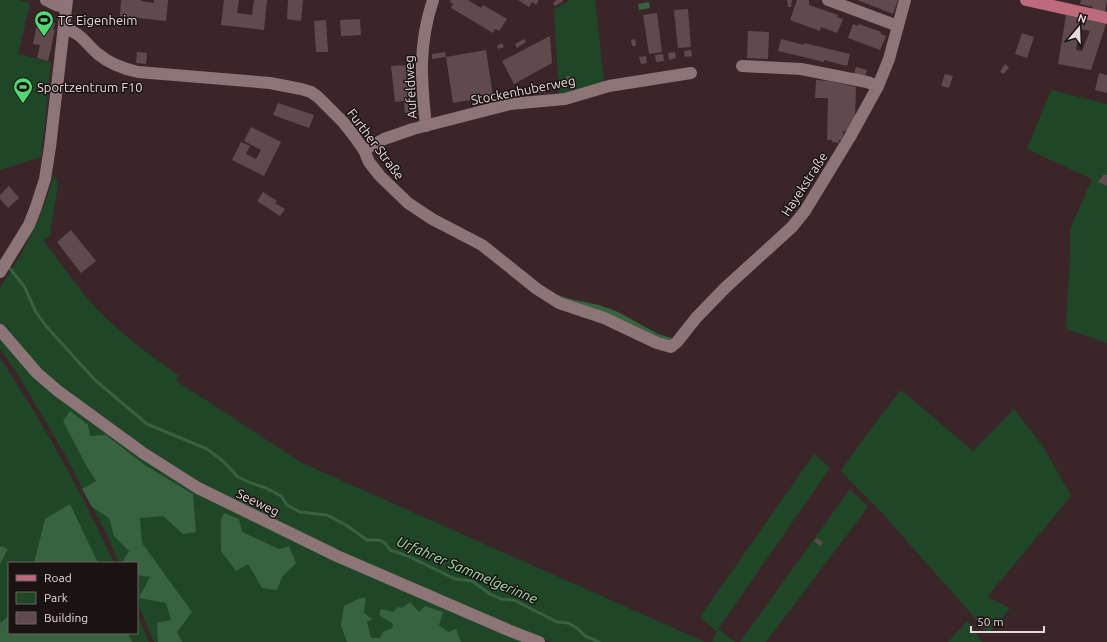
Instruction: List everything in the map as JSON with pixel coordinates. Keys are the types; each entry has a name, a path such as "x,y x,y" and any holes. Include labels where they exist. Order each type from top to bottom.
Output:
{"main road":[{"path":"1026,0 1107,18"}],"street":[{"path":"0,272 18,244 33,214 45,179 67,3 56,5 46,0"},
{"name":"Aufeldweg","path":"426,126 421,65 422,50 429,11 433,0"},
{"path":"828,0 898,26"},
{"name":"Hayekstraße","path":"671,347 680,339 696,318 725,288 798,220 832,168 878,86 889,58 905,0"},
{"name":"Further Straße","path":"64,28 74,31 99,55 126,69 138,72 270,83 311,92 330,108 354,136 364,150 369,162 380,176 408,203 432,219 482,245 549,297 559,303 604,318 657,343 671,347"},
{"path":"742,66 801,69 866,82 878,86"},
{"name":"Stockenhuberweg","path":"364,150 384,139 426,126 510,104 565,99 609,86 691,72"},
{"name":"Seeweg","path":"0,330 37,373 58,391 143,453 198,488 337,556 539,642"}],"green space":[{"name":"Sportzentrum F10","path":"0,0 18,0 30,3 18,54 51,62 41,157 0,170"},
{"path":"570,0 595,0 604,82 559,95 554,9"},
{"path":"1051,90 1107,104 1107,343 1066,329 1070,229 1092,179 1027,149"},
{"path":"54,174 58,185 50,232 52,234 43,240 96,308 131,340 179,376 175,380 302,463 705,642 551,642 503,624 362,563 189,478 137,443 59,386 20,348 0,324 0,288 34,230 45,203"},
{"path":"0,337 144,460 530,642 154,642 138,604 138,562 119,562 106,533 64,453 17,373 0,348"},
{"path":"0,358 61,458 89,510 114,562 8,562 8,634 138,634 138,615 149,642 0,642"},
{"path":"901,390 973,451 1014,409 1044,448 1071,496 987,597 1010,608 989,634 884,515 841,471"},
{"path":"814,454 830,468 718,629 735,642 712,642 717,632 700,617"},
{"path":"850,489 868,507 766,642 740,642"},
{"path":"967,621 982,642 948,642"}],"shaded area":[{"path":"649,2 650,8 639,10 638,4"},
{"path":"543,290 570,299 599,305 618,312 658,334 674,339 669,342"},
{"path":"70,411 88,425 90,436 106,435 146,466 193,494 196,532 183,534 163,516 140,518 142,543 192,612 177,632 182,642 158,642 157,623 171,620 166,603 139,598 150,577 138,575 138,562 123,562 129,551 114,536 109,518 92,507 82,489 96,481 63,421"},
{"path":"70,504 98,562 34,562 45,519"},
{"path":"224,513 239,519 242,532 279,549 289,546 296,563 282,577 277,590 262,588 248,564 236,571 221,551 221,520"},
{"path":"0,546 8,549 0,564"},
{"path":"366,597 364,613 372,619 367,622 371,638 380,638 383,632 392,628 393,624 379,615 381,609 393,612 398,607 402,608 410,602 419,612 425,606 443,612 439,625 448,632 456,629 461,642 347,642 341,625 344,606"},
{"path":"8,617 8,634 128,634 132,642 0,642 0,623"}],"building":[{"path":"121,0 141,0 154,3 154,0 168,0 166,21 120,16"},
{"path":"224,0 239,0 237,13 252,15 254,0 267,0 264,30 221,25"},
{"path":"288,0 303,0 301,21 287,19"},
{"path":"451,0 468,0 481,8 483,5 507,19 499,31 495,29 493,33 451,8 453,4 450,2"},
{"path":"518,0 539,0 536,5 532,2 529,7"},
{"path":"556,0 563,0 555,6 553,4"},
{"path":"787,0 792,0 791,7 788,7"},
{"path":"797,0 809,0 809,5 838,15 837,17 843,19 837,33 821,27 820,31 790,20"},
{"path":"857,0 898,0 893,14"},
{"path":"1081,0 1107,0 1105,12 1080,4"},
{"path":"688,9 691,47 678,48 674,10"},
{"path":"657,13 662,52 649,54 643,15"},
{"path":"1066,15 1106,24 1091,70 1058,64","holes":["1079,29 1090,31 1082,51 1076,50"]},
{"path":"360,19 361,35 341,36 340,20"},
{"name":"TC Eigenheim","path":"38,20 55,23 53,30 55,30 48,61 37,58 40,45 33,44"},
{"path":"326,20 328,52 316,52 314,21"},
{"path":"853,24 858,26 859,24 881,32 881,34 886,36 880,50 848,38"},
{"path":"748,31 769,32 768,59 747,58"},
{"path":"1022,33 1034,37 1027,58 1015,54"},
{"path":"550,36 552,63 514,84 502,61"},
{"path":"524,39 526,42 517,48 515,44"},
{"path":"635,39 636,46 632,46 631,40"},
{"path":"781,39 850,54 847,66 778,51"},
{"path":"502,43 504,47 498,49 497,46"},
{"path":"486,50 493,96 453,103 446,57"},
{"path":"691,50 692,56 685,57 684,51"},
{"path":"137,52 147,53 146,64 136,63"},
{"path":"445,52 446,57 432,59 432,54"},
{"path":"675,52 676,58 669,60 668,53"},
{"path":"663,54 664,61 656,62 655,55"},
{"path":"646,56 647,63 641,64 639,57"},
{"path":"409,57 414,57 415,63 410,64"},
{"path":"1005,64 1009,67 1004,74 1000,72"},
{"path":"408,65 413,112 405,113 404,101 395,102 391,66"},
{"path":"856,67 867,70 865,77 854,74"},
{"path":"1099,73 1107,75 1107,93 1095,90"},
{"path":"945,74 953,76 949,88 941,86"},
{"path":"566,76 570,76 571,83 566,84"},
{"path":"816,80 829,81 856,87 855,120 848,132 843,131 844,140 839,140 839,143 832,142 832,140 827,140 828,98 815,98"},
{"path":"546,89 546,93 539,93 538,90"},
{"path":"278,103 314,115 309,128 273,115"},
{"path":"251,127 281,142 264,176 232,160 241,142 250,146 246,154 256,159 261,150 244,141"},
{"path":"1104,174 1107,175 1107,186 1098,182"},
{"path":"9,186 19,198 8,208 0,199 0,195"},
{"path":"263,192 277,201 275,203 285,209 280,216 257,201"},
{"path":"71,230 96,261 81,273 57,242"},
{"path":"817,538 823,542 820,546 814,541"}],"waterway":[{"name":"Urfahrer Sammelgerinne","path":"7,265 24,286 36,312 46,326 95,380 147,424 207,449 223,461 238,477 266,488 281,496 287,505 300,512 327,515 346,525 367,540 379,540 385,543 390,550 408,556 455,579 472,581 490,594 501,599 514,600 557,622 568,623 577,628 585,636 599,642"}],"place":[{"name":"TC Eigenheim","path":"44,37"},
{"name":"Sportzentrum F10","path":"23,104"}]}
